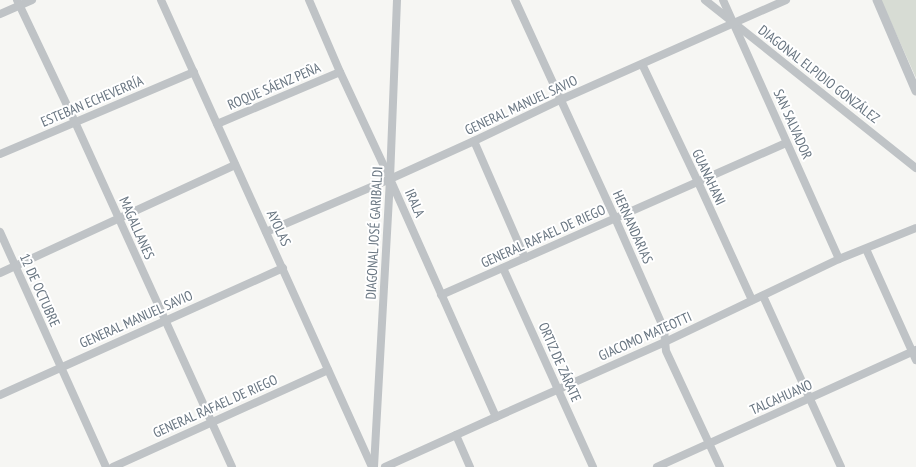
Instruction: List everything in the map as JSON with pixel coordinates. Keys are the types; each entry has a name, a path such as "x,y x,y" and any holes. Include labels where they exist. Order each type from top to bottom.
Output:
{"street":[{"path":"0,14 18,3 32,0"},
{"name":"AYOLAS","path":"163,0 235,165 373,467"},
{"name":"IRALA","path":"309,0 340,72 390,179 496,416"},
{"name":"DIAGONAL JOSÉ GARIBALDI","path":"373,467 390,179 397,0"},
{"name":"HERNANDARIAS","path":"515,0 664,329 666,351 720,467"},
{"name":"DIAGONAL ELPIDIO GONZÁLEZ","path":"705,0 916,168"},
{"name":"SAN SALVADOR","path":"723,0 839,259"},
{"name":"GENERAL MANUEL SAVIO","path":"266,232 390,179 560,100 786,0"},
{"path":"877,0 916,91"},
{"name":"MAGALLANES","path":"18,3 75,122 232,467"},
{"name":"GUANAHANI","path":"642,64 752,300"},
{"name":"ESTEBAN ECHEVERRÍA","path":"0,154 194,72"},
{"name":"ROQUE SÁENZ PEÑA","path":"217,124 340,72"},
{"path":"474,141 525,258"},
{"name":"GENERAL RAFAEL DE RIEGO","path":"441,295 786,143"},
{"path":"0,273 235,165"},
{"name":"GIACOMO MATEOTTI","path":"385,467 496,416 665,342 839,259 916,228"},
{"name":"12 DE OCTUBRE","path":"0,232 106,467"},
{"path":"866,249 914,351 916,360"},
{"name":"GENERAL MANUEL SAVIO","path":"0,394 283,268"},
{"name":"ORTIZ DE ZÁRATE","path":"503,268 593,467"},
{"path":"762,296 842,467"},
{"name":"TALCAHUANO","path":"657,467 914,351"},
{"name":"GENERAL RAFAEL DE RIEGO","path":"113,467 328,370"},
{"path":"456,435 470,467"}],"shaded area":[{"path":"881,0 916,0 916,78"}]}
